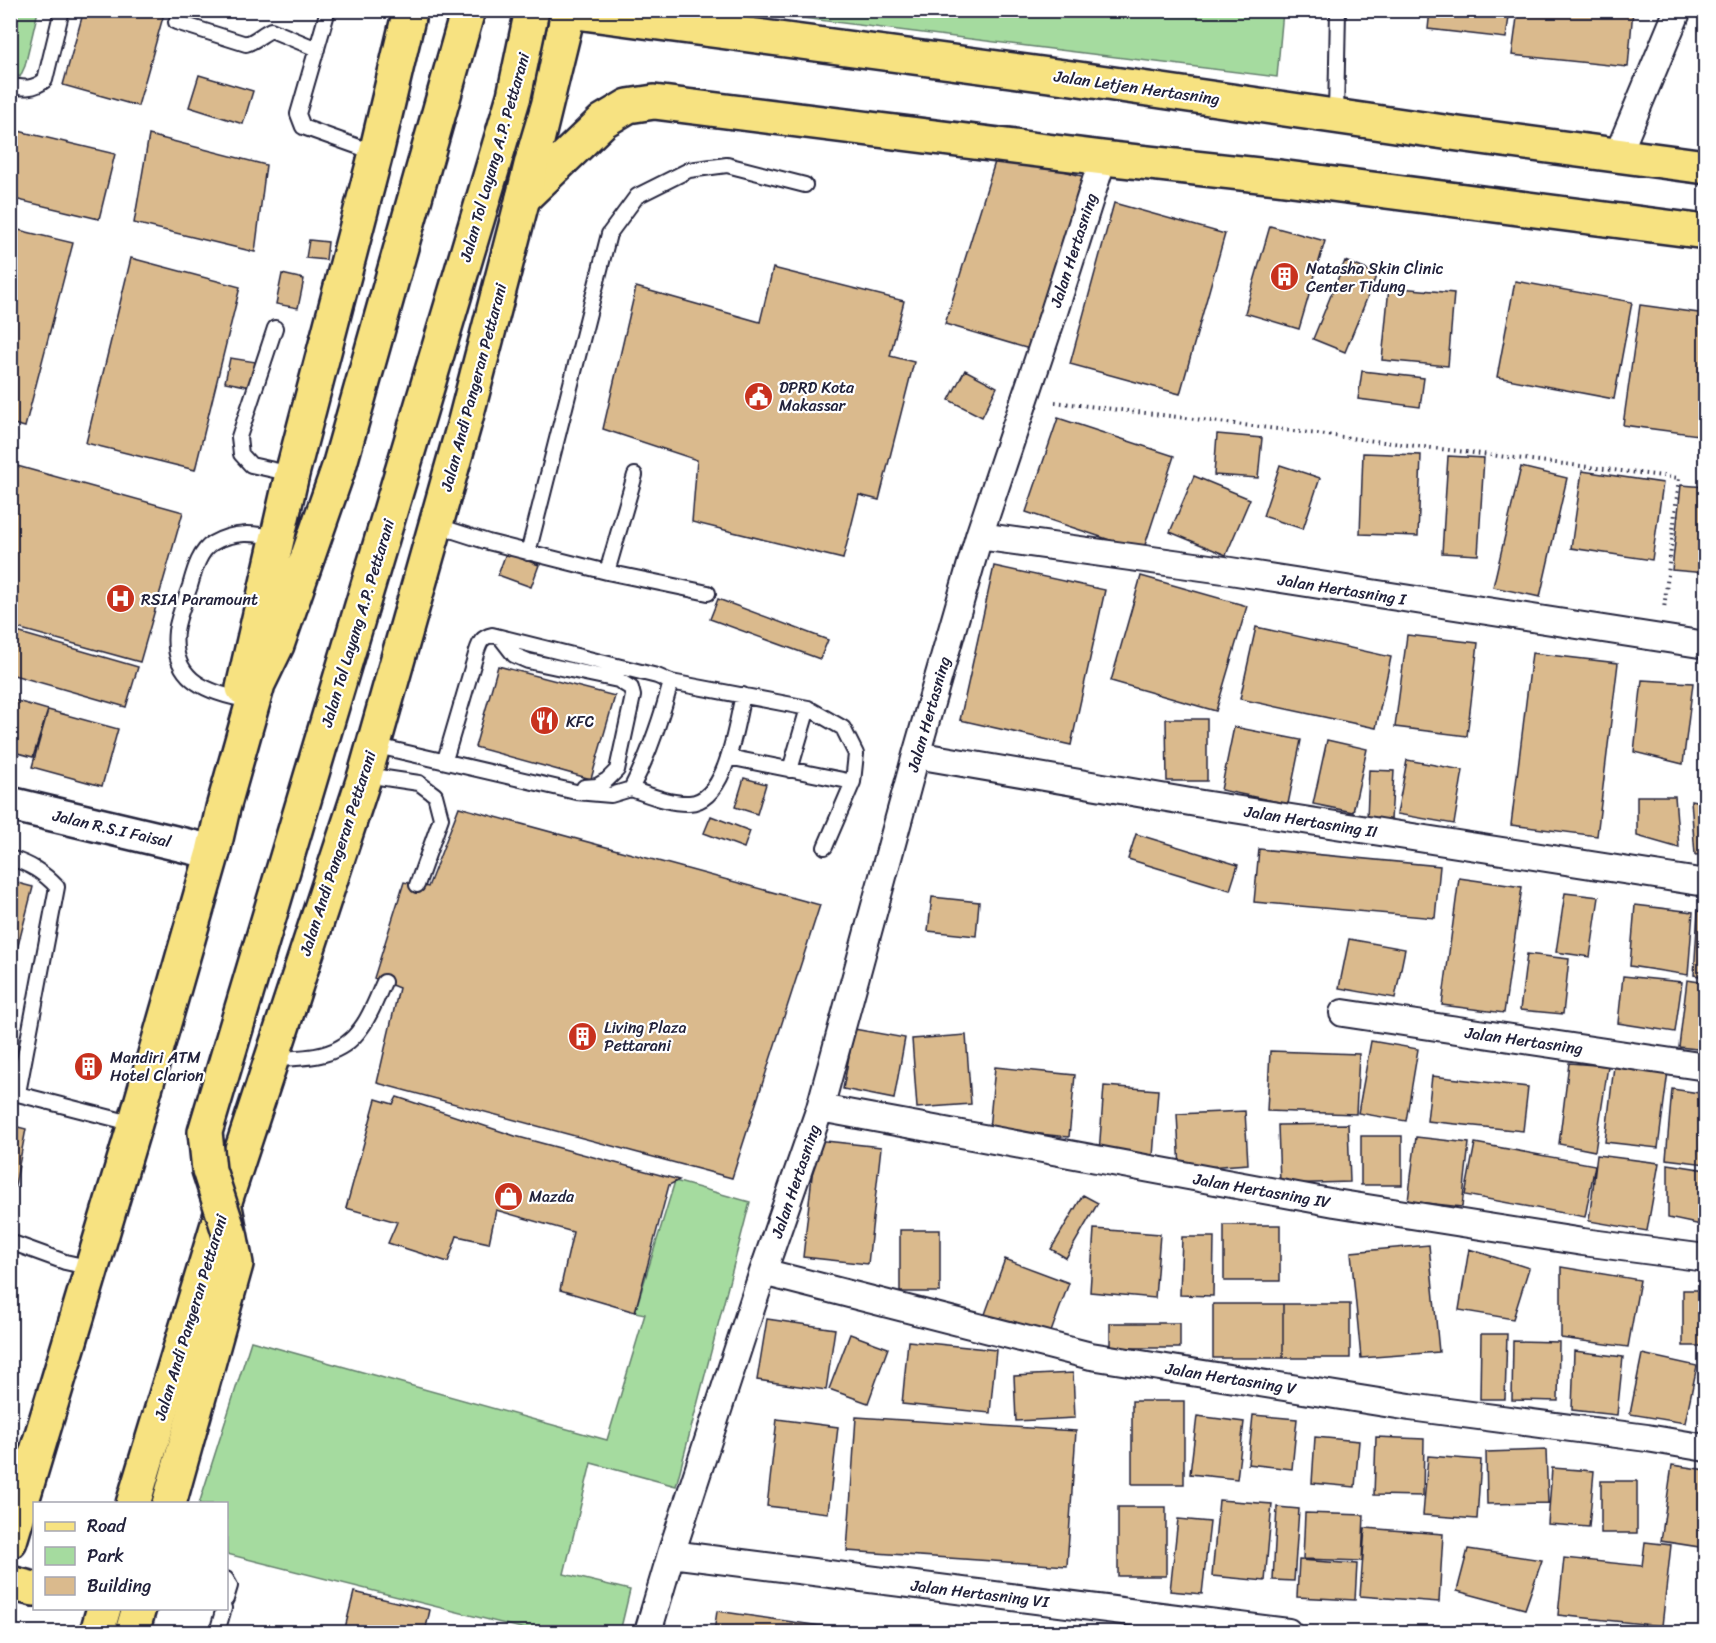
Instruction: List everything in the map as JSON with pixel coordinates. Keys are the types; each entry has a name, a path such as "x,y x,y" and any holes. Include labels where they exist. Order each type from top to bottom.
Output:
{"main road":[{"path":"250,692 249,652 292,474 376,153 410,10"},
{"path":"10,1541 22,1463 92,1268 213,852 269,618 432,10"},
{"path":"250,692 277,645 339,467 468,10"},
{"name":"Jalan Tol Layang A.P. Pettarani","path":"233,1250 209,1170 205,1132 514,96 532,10"},
{"name":"Jalan Letjen Hertasning","path":"566,11 1072,78 1706,167"},
{"name":"Jalan Andi Pangeran Pettarani","path":"134,1502 224,1204 368,760 464,425 523,198 566,11"},
{"path":"523,198 603,122 628,106 654,102 1103,158 1290,178 1706,232"},
{"path":"169,1502 233,1250 224,1204"},
{"path":"156,1502 233,1250"},
{"path":"10,1583 33,1589"},
{"path":"97,1632 103,1610"},
{"path":"120,1632 126,1610"},
{"path":"132,1632 138,1610"}],"street":[{"path":"1618,154 1678,10"},
{"name":"Jalan Hertasning","path":"648,1632 671,1554 820,1108 916,755 979,536 1103,158"},
{"name":"Jalan Hertasning I","path":"979,536 1224,570 1706,645"},
{"name":"Jalan Hertasning II","path":"916,755 1214,806 1706,883"},
{"name":"Jalan R.S.I Faisal","path":"10,804 213,852"},
{"name":"Jalan Hertasning","path":"1343,1013 1706,1066"},
{"name":"Jalan Hertasning IV","path":"820,1108 1335,1203 1583,1242 1706,1258"},
{"name":"Jalan Hertasning V","path":"764,1272 1091,1356 1410,1407 1647,1438 1706,1448"},
{"name":"Jalan Hertasning VI","path":"671,1554 1288,1632"}],"lane":[{"path":"10,85 29,88 38,86 45,80 62,10"},
{"path":"328,10 298,114 300,124 376,153"},
{"path":"1336,116 1338,10"},
{"path":"176,22 246,44 256,41 262,34 271,30 317,49"},
{"path":"528,553 609,234 637,196 689,170 727,165 805,185"},
{"path":"275,328 238,437 241,454 251,465 292,474"},
{"path":"607,572 635,474"},
{"path":"435,525 528,553 708,593"},
{"path":"250,692 217,694 200,686 186,675 176,655 176,630 197,561 211,543 236,534 257,534 276,538"},
{"path":"445,760 481,640 492,635 657,676 671,682 808,708 843,728 856,754 853,782 825,847"},
{"path":"469,766 494,765 577,788 597,786 617,770 633,696 631,688 618,680 528,662 514,655 500,637"},
{"path":"631,789 660,721 671,682"},
{"path":"368,760 445,760 576,792 611,795 631,789 662,799 690,804 704,799 716,786 728,757 743,695"},
{"path":"790,770 808,708"},
{"path":"728,757 853,782"},
{"path":"368,760 419,783 435,795 441,818 417,885"},
{"path":"10,858 24,862 45,873 57,887 14,1092 135,1124"},
{"path":"270,1059 314,1057 337,1051 361,1029 384,982"},
{"path":"10,1242 65,1262 92,1268"},
{"path":"218,1632 224,1610"}],"path":[{"path":"1024,398 1679,478 1660,639"}],"green space":[{"path":"11,10 38,11 25,66 20,77 11,72"},
{"path":"1283,10 1277,77 794,17 797,11"},
{"path":"675,1181 750,1202 676,1486 591,1463 564,1574 630,1590 620,1632 537,1632 228,1554 228,1502 200,1502 251,1341 607,1440 645,1314 635,1312"}],"building":[{"path":"84,10 165,10 138,106 63,85"},
{"path":"1430,10 1510,10 1506,38 1428,29"},
{"path":"1518,10 1633,10 1628,67 1512,55"},
{"path":"199,75 253,91 243,124 189,107"},
{"path":"10,129 115,154 99,219 10,198"},
{"path":"149,135 266,165 255,252 134,223"},
{"path":"998,152 1085,177 1033,350 945,324"},
{"path":"1114,203 1225,234 1180,394 1070,364"},
{"name":"Natasha Skin Clinic Center Tidung","path":"1270,226 1325,241 1299,329 1245,313"},
{"path":"10,228 73,243 25,427 10,423"},
{"path":"309,240 328,242 326,260 306,258"},
{"path":"131,258 240,287 195,470 86,443"},
{"path":"1345,261 1377,274 1345,352 1313,339"},
{"name":"DPRD Kota Makassar","path":"773,268 904,301 890,356 914,362 879,500 859,495 843,559 692,522 697,460 603,429 636,287 760,322"},
{"path":"282,274 304,279 298,308 276,304"},
{"path":"1515,281 1632,302 1614,399 1497,377"},
{"path":"1389,287 1454,293 1448,366 1382,360"},
{"path":"1640,305 1706,314 1706,436 1623,425"},
{"path":"230,358 256,362 251,387 225,382"},
{"path":"965,370 997,387 982,417 949,400"},
{"path":"1362,371 1424,378 1420,407 1358,399"},
{"path":"1058,418 1174,456 1143,551 1026,512"},
{"path":"1217,434 1262,438 1258,478 1214,475"},
{"path":"1363,453 1421,455 1418,536 1360,534"},
{"path":"1448,456 1484,458 1478,555 1442,553"},
{"path":"10,464 183,512 140,662 10,626"},
{"path":"1280,465 1320,478 1303,529 1263,516"},
{"path":"1521,467 1567,478 1540,597 1493,587"},
{"path":"1582,471 1663,483 1652,560 1571,548"},
{"path":"1194,476 1250,499 1226,555 1170,532"},
{"path":"1681,485 1706,487 1706,573 1672,570"},
{"path":"506,553 539,565 531,587 498,575"},
{"path":"994,566 1105,590 1071,745 960,720"},
{"path":"1141,576 1247,606 1216,711 1111,681"},
{"path":"718,599 828,640 820,659 710,619"},
{"path":"1256,627 1391,657 1376,728 1240,699"},
{"path":"10,630 138,667 126,707 10,674"},
{"path":"1407,635 1478,643 1467,736 1395,727"},
{"path":"1532,653 1618,663 1597,836 1511,825"},
{"name":"KFC","path":"498,666 615,696 591,779 475,747"},
{"path":"1642,680 1693,683 1683,764 1634,752"},
{"path":"10,699 48,710 33,757 10,751"},
{"path":"48,710 118,729 102,786 32,767"},
{"path":"1166,719 1207,719 1207,781 1167,781"},
{"path":"1706,726 1706,763 1700,762"},
{"path":"1234,727 1301,740 1288,804 1221,790"},
{"path":"1327,740 1367,749 1353,812 1313,804"},
{"path":"1407,760 1463,770 1454,824 1397,814"},
{"path":"1369,770 1394,771 1391,820 1367,819"},
{"path":"744,778 766,784 757,814 735,807"},
{"path":"1637,796 1675,796 1679,848 1637,836"},
{"path":"1691,800 1706,803 1706,854 1695,855"},
{"name":"Living Plaza Pettarani","path":"459,807 820,905 732,1178 377,1083 399,988 374,978 404,882 428,887"},
{"path":"711,816 750,831 744,848 704,833"},
{"path":"1136,834 1238,865 1230,890 1128,859"},
{"path":"1259,849 1440,866 1435,918 1254,902"},
{"path":"1459,878 1522,887 1504,1013 1442,1005"},
{"path":"10,881 33,887 10,977"},
{"path":"1565,893 1599,897 1590,957 1556,952"},
{"path":"932,897 979,902 976,936 928,931"},
{"path":"1635,905 1693,912 1688,975 1630,966"},
{"path":"1698,911 1706,911 1706,977 1694,975"},
{"path":"1349,939 1405,949 1395,998 1339,988"},
{"path":"1527,954 1569,959 1563,1014 1520,1010"},
{"path":"1623,976 1682,982 1675,1032 1618,1023"},
{"path":"1687,980 1706,983 1706,1050 1679,1047"},
{"path":"854,1029 905,1038 894,1099 843,1089"},
{"path":"966,1035 971,1104 917,1108 912,1039"},
{"path":"1371,1041 1418,1049 1406,1121 1358,1113"},
{"path":"1270,1051 1359,1054 1356,1114 1267,1111"},
{"name":"Mandiri ATM Hotel Clarion","path":"87,1058 96,1060 92,1074 83,1072"},
{"path":"1569,1063 1608,1066 1595,1151 1559,1144"},
{"path":"1614,1066 1668,1071 1658,1148 1605,1142"},
{"path":"995,1067 1075,1075 1069,1137 989,1129"},
{"path":"1432,1076 1528,1087 1523,1131 1427,1121"},
{"path":"1104,1086 1158,1090 1153,1157 1099,1153"},
{"path":"1672,1089 1706,1094 1706,1164 1666,1159"},
{"name":"Mazda","path":"397,1097 515,1136 679,1180 669,1185 635,1312 560,1290 573,1232 496,1210 489,1243 457,1236 448,1262 388,1243 397,1222 346,1208 376,1099 393,1104"},
{"path":"1245,1111 1248,1164 1180,1169 1177,1114"},
{"path":"1348,1124 1350,1182 1280,1184 1278,1125"},
{"path":"10,1125 26,1129 12,1201 10,1201"},
{"path":"1361,1136 1402,1136 1402,1185 1361,1185"},
{"path":"1416,1137 1469,1143 1462,1207 1408,1201"},
{"path":"816,1140 881,1147 868,1264 803,1257"},
{"path":"1475,1143 1595,1165 1585,1217 1465,1195"},
{"path":"1597,1155 1659,1163 1647,1231 1589,1221"},
{"path":"1668,1164 1706,1170 1706,1226 1668,1218"},
{"path":"1083,1195 1098,1203 1066,1258 1051,1249"},
{"path":"1224,1225 1280,1225 1280,1281 1224,1281"},
{"path":"1094,1229 1160,1234 1155,1298 1090,1292"},
{"path":"900,1230 940,1230 940,1292 900,1292"},
{"path":"1182,1237 1214,1237 1213,1296 1180,1295"},
{"path":"1429,1245 1439,1352 1361,1358 1351,1252"},
{"path":"1469,1249 1529,1268 1513,1319 1459,1310"},
{"path":"1005,1259 1069,1283 1048,1340 984,1317"},
{"path":"1561,1267 1640,1280 1628,1347 1561,1338"},
{"path":"1683,1290 1703,1290 1703,1346 1683,1346"},
{"path":"1213,1304 1283,1304 1283,1358 1213,1358"},
{"path":"1283,1304 1350,1304 1350,1358 1283,1358"},
{"path":"767,1319 835,1329 826,1390 757,1380"},
{"path":"1110,1323 1180,1323 1180,1348 1110,1348"},
{"path":"850,1334 888,1348 868,1403 829,1389"},
{"path":"1481,1334 1507,1334 1505,1399 1480,1399"},
{"path":"908,1341 996,1350 990,1413 902,1404"},
{"path":"1513,1341 1559,1342 1558,1401 1512,1400"},
{"path":"1574,1351 1623,1357 1617,1415 1572,1410"},
{"path":"1642,1354 1697,1366 1685,1423 1630,1414"},
{"path":"1073,1373 1075,1418 1016,1421 1014,1376"},
{"path":"1706,1394 1706,1422 1700,1421"},
{"path":"1132,1401 1184,1401 1184,1484 1132,1484"},
{"path":"1253,1415 1297,1419 1292,1469 1248,1464"},
{"path":"1197,1416 1244,1422 1237,1479 1190,1474"},
{"path":"856,1417 1076,1431 1067,1566 847,1551"},
{"path":"777,1419 838,1427 828,1513 767,1506"},
{"path":"1315,1437 1359,1441 1355,1487 1312,1483"},
{"path":"1376,1437 1424,1439 1423,1496 1374,1495"},
{"path":"1546,1450 1548,1503 1487,1504 1486,1452"},
{"path":"1428,1456 1481,1460 1477,1519 1423,1515"},
{"path":"1672,1465 1706,1470 1706,1548 1661,1541"},
{"path":"1552,1468 1594,1471 1589,1527 1548,1524"},
{"path":"1601,1481 1637,1481 1637,1533 1601,1533"},
{"path":"1219,1500 1272,1504 1265,1581 1212,1576"},
{"path":"1118,1507 1166,1507 1166,1576 1118,1576"},
{"path":"1277,1507 1299,1509 1294,1581 1273,1580"},
{"path":"1305,1513 1364,1515 1362,1561 1303,1559"},
{"path":"1178,1519 1210,1522 1202,1594 1170,1591"},
{"path":"1365,1528 1443,1534 1439,1602 1360,1596"},
{"path":"1645,1542 1671,1545 1662,1626 1558,1615 1564,1558 1642,1566"},
{"path":"1468,1549 1542,1560 1525,1609 1457,1591"},
{"path":"1299,1560 1357,1564 1355,1600 1297,1597"},
{"path":"354,1592 430,1610 425,1632 344,1632"},
{"path":"717,1611 862,1632 714,1632"}],"place":[{"name":"Natasha Skin Clinic Center Tidung","path":"1285,277"},
{"name":"DPRD Kota Makassar","path":"758,396"},
{"name":"RSIA Paramount","path":"120,599"},
{"name":"KFC","path":"545,721"},
{"name":"Living Plaza Pettarani","path":"583,1036"},
{"name":"Mandiri ATM Hotel Clarion","path":"89,1066"},
{"name":"Mazda","path":"508,1196"}]}
